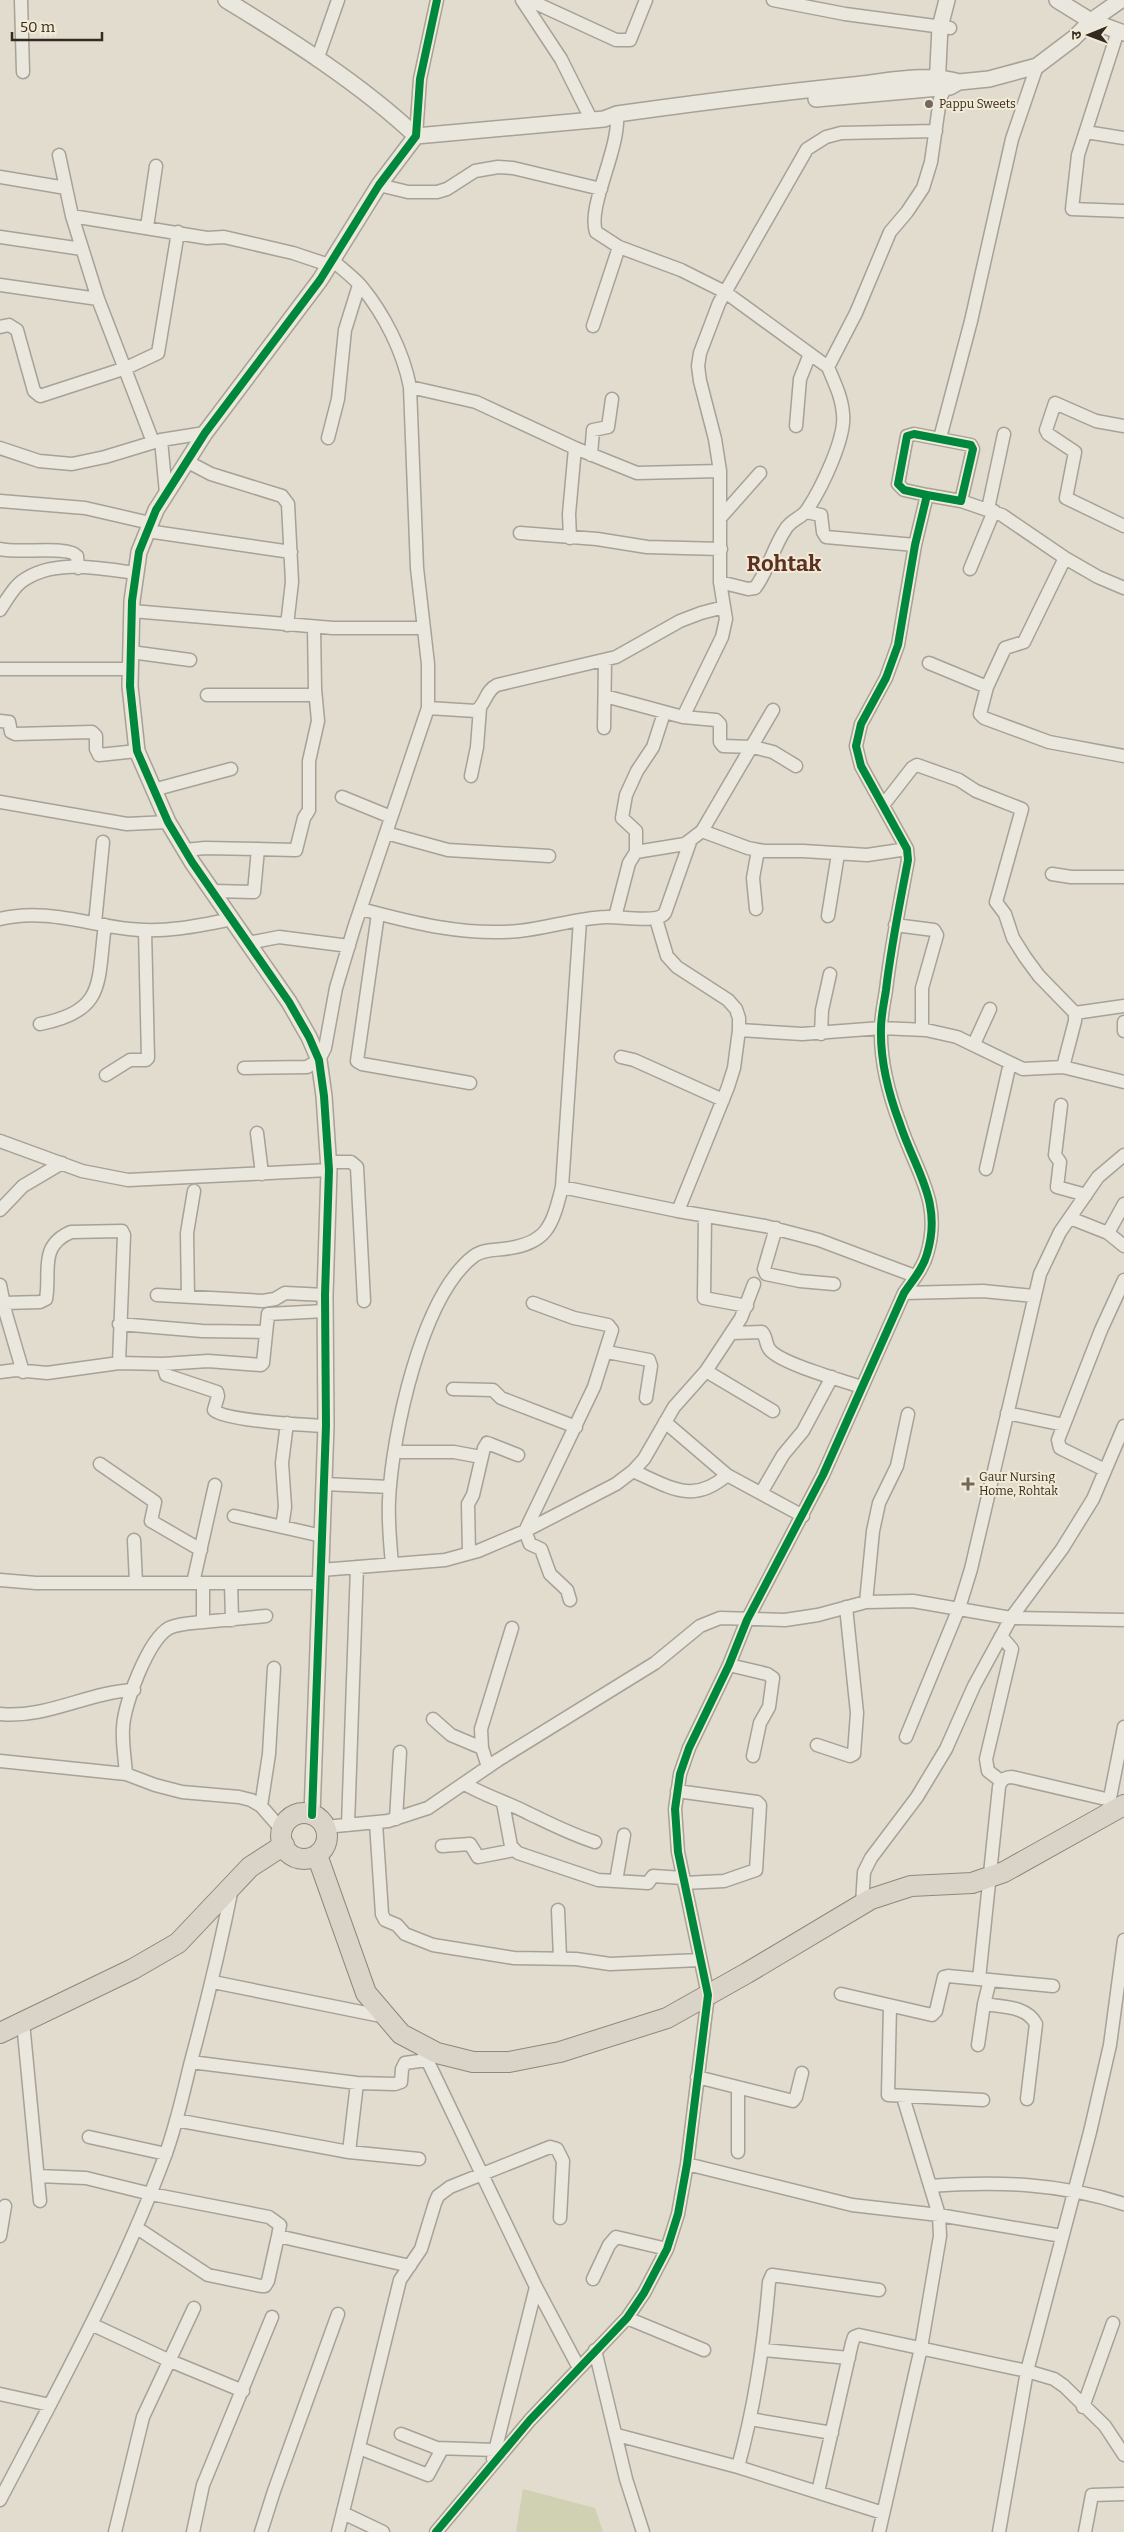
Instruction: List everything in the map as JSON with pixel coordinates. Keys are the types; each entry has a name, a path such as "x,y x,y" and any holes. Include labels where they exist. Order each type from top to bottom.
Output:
{"highway":[{"path":"317,1856 366,1993 401,2034 423,2051 473,2062 509,2062 560,2052 667,2018 871,1899 910,1886 972,1882 1004,1872 1114,1807"},
{"path":"0,2033 133,1969 178,1943 233,1883 283,1838 289,1820 301,1814 318,1821 327,1842 317,1856 311,1858 296,1857 283,1838"}],"street":[{"path":"21,0 23,72"},
{"path":"226,0 317,60 394,115 416,136 944,86 989,79 1037,66 1074,38 1091,21 1121,0"},
{"path":"317,60 338,0"},
{"path":"437,0 420,79 416,136 379,185 320,280 206,433 166,493 139,552 135,572 132,611 130,686 137,751 153,790 168,822 185,850 289,1002 309,1037 319,1060 324,1096 328,1166 325,1295 326,1426 321,1576 318,1821 348,1825 376,1823 396,1819 428,1808 488,1767 655,1663 700,1626 720,1618 785,1620 818,1615 866,1602 912,1601 1011,1618 1124,1620"},
{"path":"522,0 562,59 608,119 611,160 601,189 594,226 601,237 619,247 681,270 725,292 828,367 841,398 844,415 842,431 806,512 790,521 755,588 748,589 720,582"},
{"path":"529,0 624,42 630,40 634,33 646,0"},
{"path":"773,0 845,14 945,28"},
{"path":"828,367 856,313 890,232 907,212 923,188 931,162 944,86 947,0"},
{"path":"945,28 955,0"},
{"path":"1057,0 1091,21 1121,32 1086,132 1074,177 1072,209 1124,211"},
{"path":"940,438 971,321 1012,139 1037,66"},
{"path":"683,717 722,637 726,619 720,582 720,471 715,439 698,366 700,353 725,292 806,149 826,137 841,132 936,131"},
{"path":"1086,132 1124,138"},
{"path":"59,154 72,216 98,299 157,441 166,493"},
{"path":"147,227 156,166"},
{"path":"379,185 408,192 437,192 475,171 498,167 513,168 601,189"},
{"path":"0,177 66,188"},
{"path":"72,216 208,238 224,237 330,262 360,285 374,304 406,365 410,387 417,568 428,664 428,708 349,946 336,988 327,1040 319,1060 307,1067 244,1068"},
{"path":"0,328 9,325 17,330 34,391 40,396 126,368 158,353 178,232"},
{"path":"0,237 82,249"},
{"path":"593,326 619,247"},
{"path":"0,285 98,299"},
{"path":"328,438 338,399 345,330 360,285"},
{"path":"796,426 800,379 810,354"},
{"path":"410,387 476,402 575,448 637,473 720,471"},
{"path":"592,455 593,430 608,427 612,398"},
{"path":"1124,426 1096,421 1055,404 1046,430 1048,434 1075,452 1066,498 1124,526"},
{"path":"0,448 39,461 72,464 104,457 157,441 206,433"},
{"path":"961,501 973,447 940,438 914,434 907,436 898,484 904,490 961,501 991,510 1010,520 1065,558 1098,577 1124,588"},
{"path":"970,569 991,510 1004,434"},
{"path":"570,538 569,514 575,448"},
{"path":"188,462 211,474 282,496 286,500 288,504 292,552 291,595 287,625"},
{"path":"721,517 760,473"},
{"path":"436,2532 494,2456 627,2318 644,2293 666,2249 678,2214 687,2164 708,1995 678,1852 675,1810 680,1774 689,1748 729,1665 747,1620 803,1516 904,1293 927,1255 930,1241 930,1199 924,1179 900,1125 892,1098 885,1069 881,1028 895,925 908,860 908,849 862,766 856,746 860,724 886,678 898,645 915,546 927,495"},
{"path":"0,500 85,508 149,527 292,552"},
{"path":"806,512 821,515 823,532 826,537 915,546"},
{"path":"520,533 597,539 647,547 721,549"},
{"path":"0,549 23,552 69,551 76,554 78,568"},
{"path":"1065,558 1024,642 1005,648 987,687 980,709 984,718 1049,742 1124,756"},
{"path":"0,610 19,583 30,575 46,570 78,568 135,572"},
{"path":"471,776 477,747 480,708 488,692 496,685 576,665 605,661 680,621 724,607"},
{"path":"132,611 314,627 423,628"},
{"path":"185,850 205,848 293,851 298,846 304,818 309,810 309,761 318,720 315,695 314,627"},
{"path":"131,652 190,660"},
{"path":"604,728 605,661"},
{"path":"929,663 987,687"},
{"path":"0,669 130,669"},
{"path":"207,695 315,695"},
{"path":"605,696 664,713 683,717 711,719 719,722 723,746 753,747 773,752 796,766"},
{"path":"428,708 471,712 480,708"},
{"path":"361,909 419,924 464,931 521,930 580,920 615,917 656,919 665,913 690,842 702,831 773,710"},
{"path":"615,917 630,863 636,852 636,831 623,821 622,814 630,782 653,747 664,713"},
{"path":"0,721 9,722 13,734 92,732 96,736 96,749 99,754 137,751"},
{"path":"884,804 912,768 917,765 959,780 976,791 1021,808 1022,815 996,898 997,904 1005,914 1008,928 1025,957 1039,976 1075,1013 1075,1021 1063,1067"},
{"path":"153,790 231,768"},
{"path":"342,797 391,817"},
{"path":"0,802 127,824 168,822"},
{"path":"702,831 758,850 867,855 908,849"},
{"path":"386,833 448,850 549,856"},
{"path":"40,1024 73,1015 93,998 97,987 103,842"},
{"path":"636,852 690,842"},
{"path":"213,891 254,892 258,849"},
{"path":"756,909 753,878 758,850"},
{"path":"828,916 838,854"},
{"path":"1052,874 1071,877 1124,877"},
{"path":"0,919 34,914 146,930 188,928 232,919"},
{"path":"378,914 357,1061 362,1064 470,1083"},
{"path":"656,919 667,956 677,967 728,1000 736,1009 739,1018 734,1068 678,1211"},
{"path":"392,1564 390,1487 407,1388 427,1327 454,1278 475,1255 484,1251 526,1245 550,1227 562,1187 580,920"},
{"path":"895,925 934,930 937,935 922,988 922,1030"},
{"path":"106,1075 127,1061 146,1060 148,1058 146,930"},
{"path":"248,943 279,937 349,946"},
{"path":"820,1034 824,999 830,974"},
{"path":"1075,1013 1124,1006"},
{"path":"974,1044 990,1009"},
{"path":"1124,1022 1124,1031"},
{"path":"739,1030 820,1034 881,1028 922,1030 951,1034 1010,1063 1030,1070 1063,1067 1124,1082"},
{"path":"621,1057 634,1060 722,1100"},
{"path":"986,1169 1010,1063"},
{"path":"1062,1105 1055,1155 1060,1162 1058,1187 1086,1195"},
{"path":"257,1133 262,1174"},
{"path":"0,1141 82,1171 128,1180 262,1174 351,1162 357,1167 364,1301"},
{"path":"906,1737 959,1608 971,1569 1040,1274 1052,1248 1098,1177 1124,1155"},
{"path":"0,1210 23,1186 62,1163"},
{"path":"562,1187 678,1211 776,1228 819,1240 915,1276"},
{"path":"188,1297 187,1239 194,1191"},
{"path":"1108,1233 1124,1204"},
{"path":"705,1216 704,1298 747,1306"},
{"path":"1070,1218 1108,1233 1124,1246"},
{"path":"776,1228 764,1269 766,1274 800,1281 834,1284"},
{"path":"4,1303 40,1302 46,1299 46,1262 59,1239 64,1235 71,1232 122,1232 124,1235 119,1364"},
{"path":"1105,1470 1060,1448 1058,1440 1101,1330 1124,1280"},
{"path":"0,1580 36,1583 231,1583 321,1576 357,1567 445,1560 469,1553 525,1531 616,1484 634,1471 644,1459 674,1407 706,1371 732,1333 747,1306 754,1284"},
{"path":"0,1286 23,1372"},
{"path":"904,1293 983,1291 1034,1296"},
{"path":"157,1296 263,1301 275,1299 285,1293 325,1295"},
{"path":"533,1303 566,1316 611,1326 612,1334 607,1352 576,1427 525,1531 530,1544 541,1549 550,1574 567,1590 570,1600"},
{"path":"0,1372 16,1370 23,1372 66,1372 119,1364 208,1361 261,1365 264,1362 267,1316 270,1313 325,1311"},
{"path":"120,1324 202,1331 266,1332"},
{"path":"732,1333 762,1332 768,1346 776,1354 861,1387"},
{"path":"607,1352 649,1360 651,1366 646,1398"},
{"path":"163,1364 166,1375 217,1392 218,1396 214,1406 216,1412 245,1419 326,1426"},
{"path":"706,1371 772,1411"},
{"path":"761,1493 783,1455 803,1431 832,1377"},
{"path":"453,1388 493,1390 501,1398 576,1427"},
{"path":"866,1602 873,1531 877,1513 900,1456 908,1414"},
{"path":"1008,1414 1064,1425"},
{"path":"665,1422 727,1475 803,1516"},
{"path":"282,1527 285,1507 282,1463 287,1423"},
{"path":"862,1904 864,1872 871,1858 917,1797 946,1749 974,1686 1011,1618 1062,1549 1093,1498 1124,1426"},
{"path":"469,1553 468,1504 488,1443 518,1455"},
{"path":"396,1452 454,1452 482,1457"},
{"path":"100,1464 155,1502 151,1521 201,1550"},
{"path":"634,1471 680,1491 692,1492 714,1487 727,1475"},
{"path":"324,1484 390,1487"},
{"path":"203,1622 198,1583 201,1550 215,1485"},
{"path":"234,1516 322,1536"},
{"path":"134,1540 136,1583"},
{"path":"348,1825 357,1567"},
{"path":"231,1583 232,1620"},
{"path":"817,1745 850,1756 854,1754 857,1713 846,1607"},
{"path":"126,1774 123,1728 125,1712 156,1640 168,1629 182,1624 266,1616"},
{"path":"488,1767 480,1739 484,1719 512,1628"},
{"path":"1001,1636 1012,1649 986,1759 988,1771 1001,1781"},
{"path":"729,1665 767,1674 773,1678 769,1707 760,1723 754,1756"},
{"path":"260,1806 269,1754 274,1668"},
{"path":"0,1714 19,1715 41,1712 104,1692 134,1690"},
{"path":"433,1719 451,1735 482,1748"},
{"path":"978,2045 984,2004 990,1877 1001,1781 1006,1777 1012,1777 1114,1807 1124,1728"},
{"path":"396,1819 400,1752"},
{"path":"0,1761 126,1774 168,1788 251,1800 260,1806 283,1838"},
{"path":"464,1784 503,1803 527,1812 556,1828 595,1842"},
{"path":"442,1846 470,1844 478,1856 514,1850 589,1877 616,1881 648,1883 653,1876 684,1880 724,1881 756,1870 760,1805 757,1802 677,1791"},
{"path":"503,1803 511,1846 514,1850"},
{"path":"376,1823 382,1914 385,1920 397,1924 406,1934 442,1947 525,1959 560,1958 610,1964 700,1960"},
{"path":"616,1881 624,1835"},
{"path":"0,2500 91,2324 137,2228 151,2194 176,2120 213,1982 233,1883"},
{"path":"558,1910 560,1958"},
{"path":"999,2532 1027,2370 1073,2190 1090,2132 1110,2045 1124,1940"},
{"path":"841,1994 932,2015 936,2011 944,1977 948,1976 1053,1986"},
{"path":"213,1982 386,2017"},
{"path":"984,2004 1022,2010 1032,2017 1036,2024 1028,2099"},
{"path":"890,2006 888,2092 891,2096 983,2100"},
{"path":"23,2022 40,2201"},
{"path":"191,2062 357,2083 398,2084 402,2079 402,2069 405,2063 423,2051 536,2287 579,2368"},
{"path":"697,2077 793,2101 796,2097 802,2073"},
{"path":"349,2152 357,2083"},
{"path":"738,2088 738,2152"},
{"path":"879,2532 921,2348 940,2236 939,2215 903,2097"},
{"path":"176,2120 349,2152 419,2159"},
{"path":"89,2137 166,2154"},
{"path":"338,2532 400,2280 421,2249 438,2196 450,2187 483,2175 544,2148 557,2149 563,2161 560,2218"},
{"path":"687,2164 852,2205 939,2215 1062,2236"},
{"path":"38,2176 86,2178 151,2194 269,2217 280,2225 268,2281 265,2286 208,2275 137,2228"},
{"path":"930,2186 980,2182 1012,2182 1073,2190 1124,2204"},
{"path":"0,2236 5,2206"},
{"path":"278,2236 410,2266"},
{"path":"593,2279 616,2237 666,2249"},
{"path":"738,2466 750,2420 764,2350 769,2282 772,2275 879,2290"},
{"path":"494,2456 536,2287"},
{"path":"115,2532 143,2417 168,2360 194,2308"},
{"path":"261,2532 338,2314"},
{"path":"193,2532 203,2484 244,2391 272,2318"},
{"path":"627,2318 704,2350"},
{"path":"1083,2407 1113,2323"},
{"path":"91,2324 168,2360 244,2391"},
{"path":"818,2492 854,2337 859,2336 1027,2370 1054,2379 1064,2386 1083,2407 1120,2437 1124,2455"},
{"path":"595,2350 617,2435 626,2479 643,2532"},
{"path":"764,2350 849,2358"},
{"path":"0,2394 50,2405"},
{"path":"750,2420 832,2433"},
{"path":"401,2434 442,2449 494,2456"},
{"path":"617,2435 738,2466 883,2513"},
{"path":"359,2448 428,2475 442,2449"},
{"path":"1085,2532 1092,2495 1124,2494"},
{"path":"343,2513 383,2532"}],"green space":[{"path":"523,2489 595,2508 603,2532 516,2532"}],"cycle path":[{"path":"312,1815 326,1426 325,1295 329,1170 324,1096 319,1060 309,1037 289,1002 192,862 168,822 137,751 130,686 132,601 139,552 156,510 205,433 320,280 379,185 416,136 420,79 437,0"},
{"path":"436,2532 530,2420 627,2318 644,2293 667,2249 678,2214 687,2164 708,1995 678,1852 675,1809 680,1774 689,1748 729,1665 747,1620 823,1475 904,1293 920,1270 927,1254 932,1218 929,1202 892,1101 886,1077 881,1040 882,1014 908,860 907,849 861,766 856,746 861,724 886,678 898,645 915,545 927,495 961,501 973,449 971,445 914,434 907,436 898,484 904,490 927,495"}],"place":[{"name":"Pappu Sweets","path":"929,104"},
{"name":"Gaur Nursing Home, Rohtak","path":"968,1484"}],"district":[{"name":"Rohtak","path":"784,563"}]}
